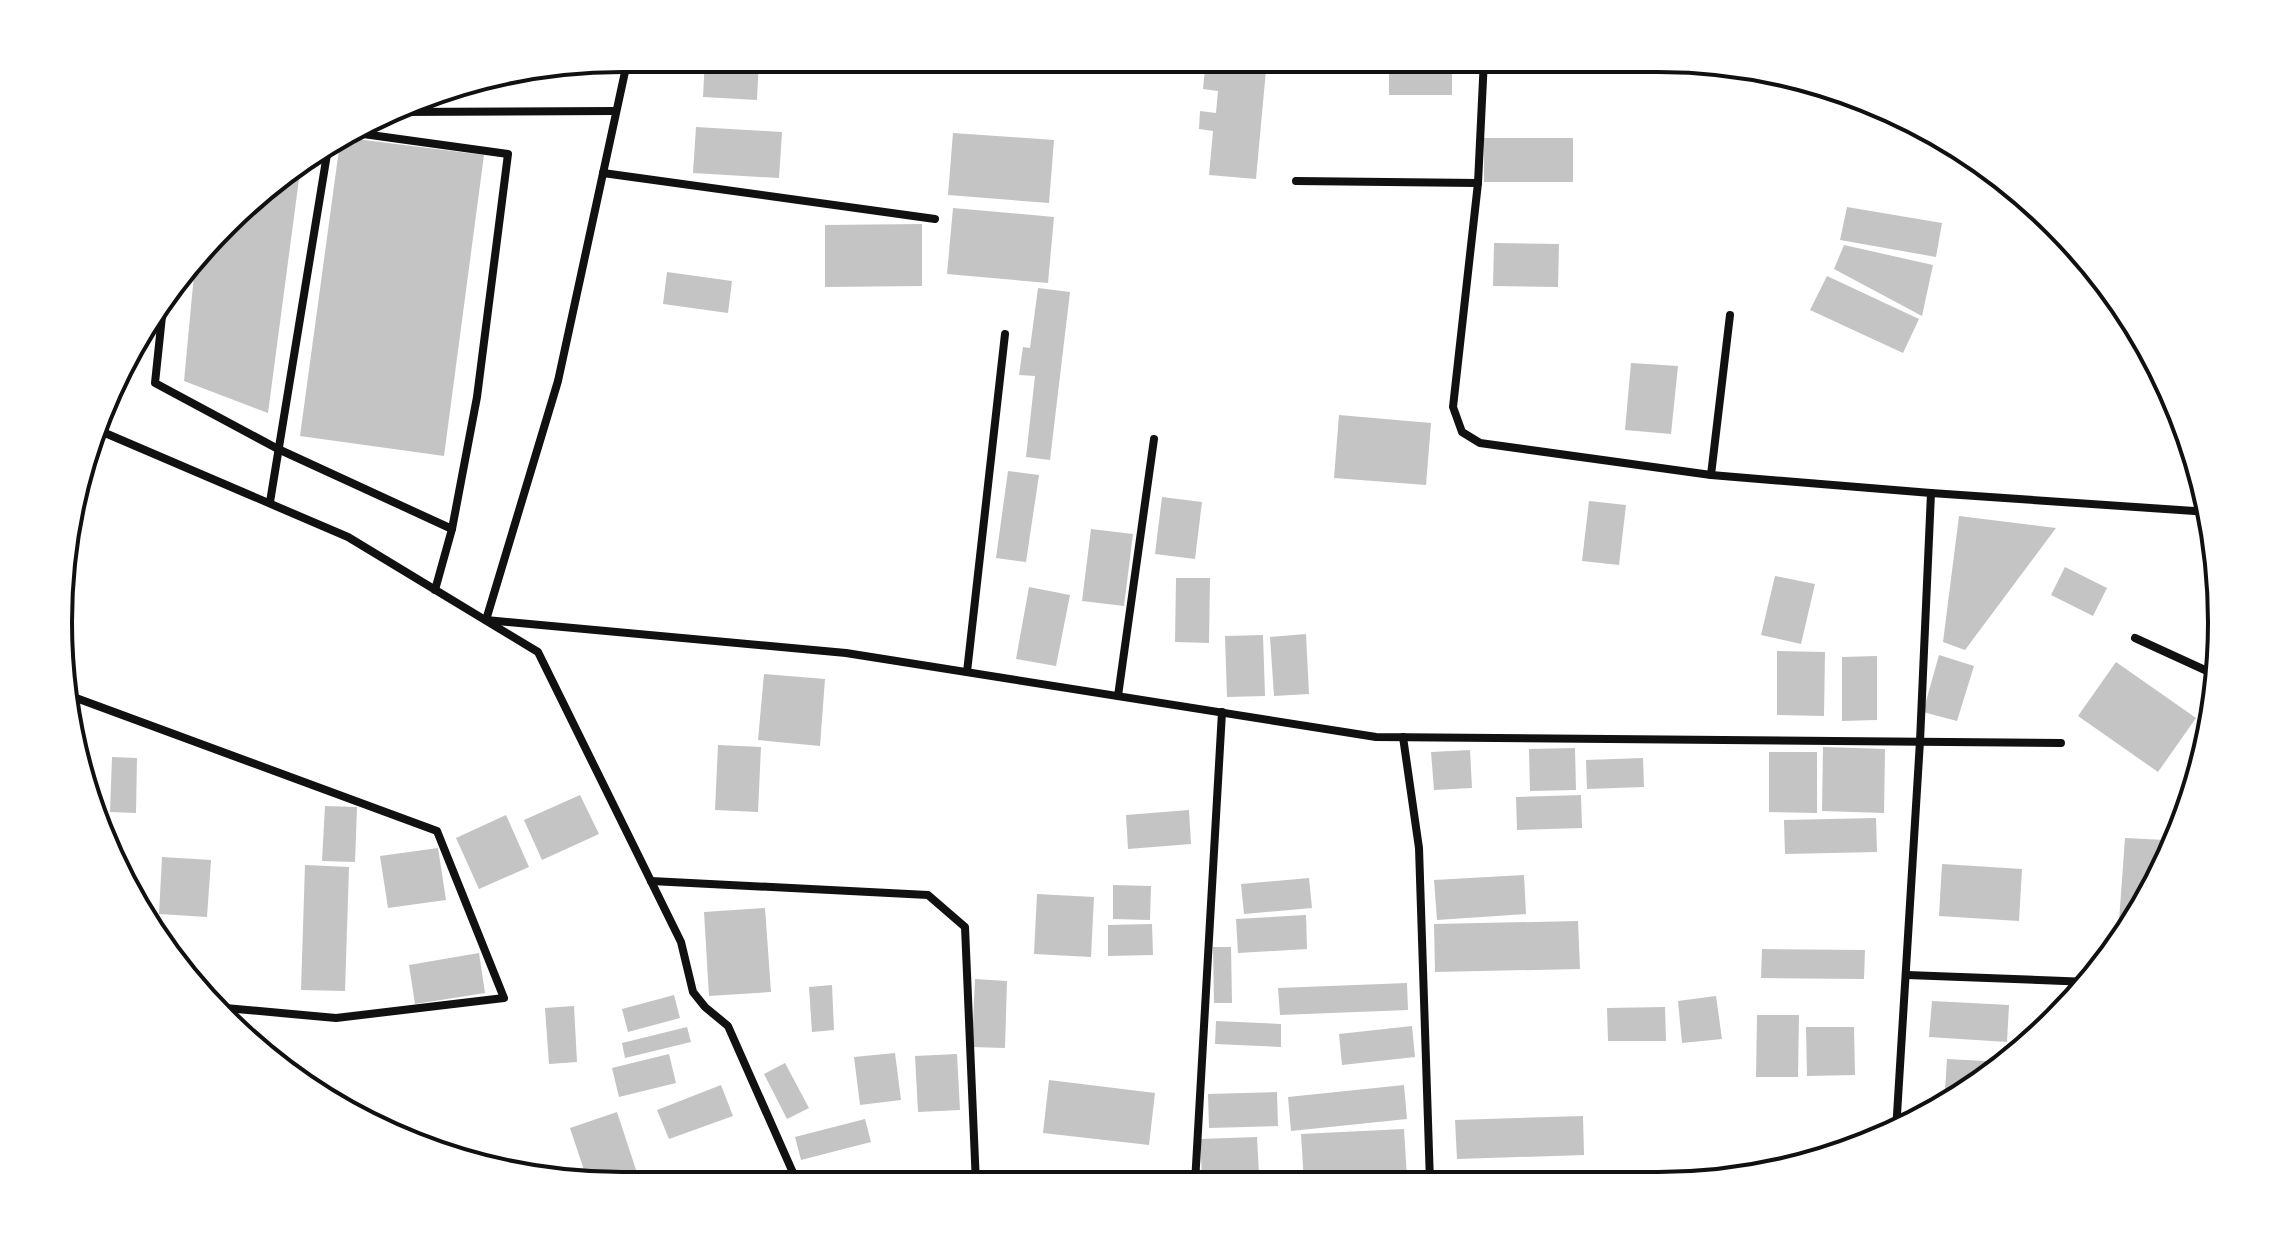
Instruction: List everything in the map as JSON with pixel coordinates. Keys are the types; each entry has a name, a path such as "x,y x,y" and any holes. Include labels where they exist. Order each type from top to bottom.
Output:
{"street":[{"path":"486,620 558,381 625,72"},
{"path":"1483,72 1478,183 1453,407 1462,432 1480,443 1711,475 2196,511"},
{"path":"417,112 616,111"},
{"path":"368,135 508,154 477,397 452,529 435,590"},
{"path":"270,502 326,159"},
{"path":"603,173 935,219"},
{"path":"1296,181 1478,183"},
{"path":"1711,475 1730,315"},
{"path":"161,322 155,383 278,449 452,529"},
{"path":"967,672 1005,334"},
{"path":"106,433 348,537 538,652 681,942 693,992 728,1026 793,1172"},
{"path":"1118,696 1154,439"},
{"path":"1897,1117 1920,741 1931,493"},
{"path":"486,620 846,653 1376,737 2061,743"},
{"path":"2135,638 2206,670"},
{"path":"78,699 437,831 504,998 336,1018 231,1008"},
{"path":"1196,1172 1222,712"},
{"path":"1403,737 1419,848 1430,1172"},
{"path":"651,881 928,895 965,927 975,1172"},
{"path":"1907,975 2075,981"}],"building":[{"path":"704,72 758,72 757,100 703,97"},
{"path":"1205,72 1266,72 1256,179 1209,175 1213,131 1199,129 1200,111 1216,113 1218,91 1203,89"},
{"path":"1389,72 1452,72 1452,95 1389,95"},
{"path":"696,127 782,132 779,178 693,173"},
{"path":"953,133 1054,140 1049,203 948,195"},
{"path":"1484,138 1573,138 1573,182 1484,182"},
{"path":"359,139 484,155 444,456 300,436 339,151"},
{"path":"299,179 268,413 184,381 194,277 259,208"},
{"path":"1847,207 1942,223 1936,257 1840,240"},
{"path":"953,208 1054,217 1048,283 947,274"},
{"path":"922,224 922,286 825,287 825,225"},
{"path":"1494,243 1559,244 1558,287 1493,286"},
{"path":"1844,245 1933,265 1922,316 1834,269"},
{"path":"667,272 732,281 728,313 663,304"},
{"path":"1827,276 1919,319 1903,353 1810,310"},
{"path":"1038,288 1070,292 1050,460 1026,457 1035,376 1019,375 1023,347 1030,348"},
{"path":"1631,363 1678,366 1671,434 1625,430"},
{"path":"1339,415 1431,423 1426,485 1334,478"},
{"path":"1008,471 1039,475 1026,562 996,558"},
{"path":"1162,497 1202,502 1195,559 1155,554"},
{"path":"1589,501 1626,505 1619,565 1582,561"},
{"path":"1959,516 2056,528 1965,650 1943,642"},
{"path":"1091,529 1133,534 1124,606 1082,601"},
{"path":"2065,567 2107,588 2093,616 2051,595"},
{"path":"1775,576 1815,584 1801,644 1761,635"},
{"path":"1176,578 1210,578 1209,643 1175,642"},
{"path":"1029,587 1070,595 1056,666 1016,659"},
{"path":"1306,634 1309,694 1274,696 1270,637"},
{"path":"1263,635 1265,696 1227,697 1225,636"},
{"path":"1777,651 1825,652 1824,716 1777,715"},
{"path":"1939,655 1974,666 1957,721 1923,712"},
{"path":"1877,656 1877,720 1842,721 1842,657"},
{"path":"2116,662 2196,718 2158,772 2078,716"},
{"path":"764,674 825,679 820,746 758,740"},
{"path":"718,745 761,747 758,812 715,810"},
{"path":"1823,747 1885,749 1884,813 1822,811"},
{"path":"1575,748 1576,790 1530,791 1529,749"},
{"path":"1470,750 1472,788 1434,790 1431,752"},
{"path":"1769,752 1817,752 1817,813 1769,812"},
{"path":"112,757 137,758 136,813 110,812"},
{"path":"1643,758 1644,787 1587,789 1586,760"},
{"path":"580,795 599,834 542,860 524,820"},
{"path":"1581,795 1582,828 1517,830 1516,797"},
{"path":"325,806 357,807 355,862 322,861"},
{"path":"1189,810 1191,844 1128,849 1126,815"},
{"path":"506,815 529,867 479,889 456,838"},
{"path":"1876,818 1877,852 1785,854 1784,820"},
{"path":"2125,838 2162,840 2134,897 2119,921"},
{"path":"438,848 446,900 388,908 380,856"},
{"path":"162,857 211,860 207,917 159,914"},
{"path":"1942,864 2022,869 2019,921 1939,916"},
{"path":"305,865 349,867 345,991 301,990"},
{"path":"1524,875 1526,914 1437,920 1434,880"},
{"path":"1309,878 1312,908 1244,914 1241,884"},
{"path":"1113,885 1151,886 1150,920 1113,919"},
{"path":"1037,894 1094,897 1091,957 1034,954"},
{"path":"765,908 771,992 709,996 704,912"},
{"path":"1306,915 1307,949 1238,953 1236,919"},
{"path":"1578,921 1580,969 1435,972 1434,924"},
{"path":"1152,924 1153,955 1108,956 1108,925"},
{"path":"1213,947 1231,947 1232,1003 1214,1003"},
{"path":"1762,949 1865,950 1864,979 1761,978"},
{"path":"479,953 485,993 415,1004 409,965"},
{"path":"975,979 1007,981 1005,1048 972,1047"},
{"path":"1407,983 1408,1010 1280,1015 1278,988"},
{"path":"832,985 834,1030 812,1032 809,987"},
{"path":"674,995 680,1018 628,1032 622,1009"},
{"path":"1716,996 1722,1039 1682,1043 1678,1001"},
{"path":"1932,1001 2009,1005 2007,1042 1929,1037"},
{"path":"574,1006 577,1062 549,1064 545,1008"},
{"path":"1665,1007 1666,1041 1608,1041 1607,1008"},
{"path":"1757,1015 1799,1015 1798,1077 1756,1077"},
{"path":"1216,1021 1281,1024 1281,1047 1215,1044"},
{"path":"1412,1026 1415,1057 1342,1065 1339,1034"},
{"path":"687,1027 691,1042 625,1058 622,1043"},
{"path":"1806,1027 1854,1027 1855,1075 1807,1076"},
{"path":"895,1053 901,1100 860,1105 854,1057"},
{"path":"669,1054 676,1083 619,1097 612,1068"},
{"path":"957,1054 960,1110 918,1112 915,1056"},
{"path":"1947,1059 1989,1061 1964,1079 1945,1091"},
{"path":"785,1063 809,1108 787,1119 764,1074"},
{"path":"1049,1080 1155,1093 1149,1145 1043,1133"},
{"path":"721,1085 733,1116 669,1139 657,1110"},
{"path":"1404,1085 1407,1119 1291,1131 1288,1097"},
{"path":"1277,1092 1278,1126 1209,1128 1208,1094"},
{"path":"617,1112 637,1172 584,1171 570,1128"},
{"path":"1583,1116 1584,1155 1457,1159 1455,1120"},
{"path":"865,1119 871,1142 801,1160 795,1137"},
{"path":"1404,1129 1407,1172 1303,1172 1301,1134"},
{"path":"1257,1137 1259,1172 1202,1172 1200,1139"}]}
